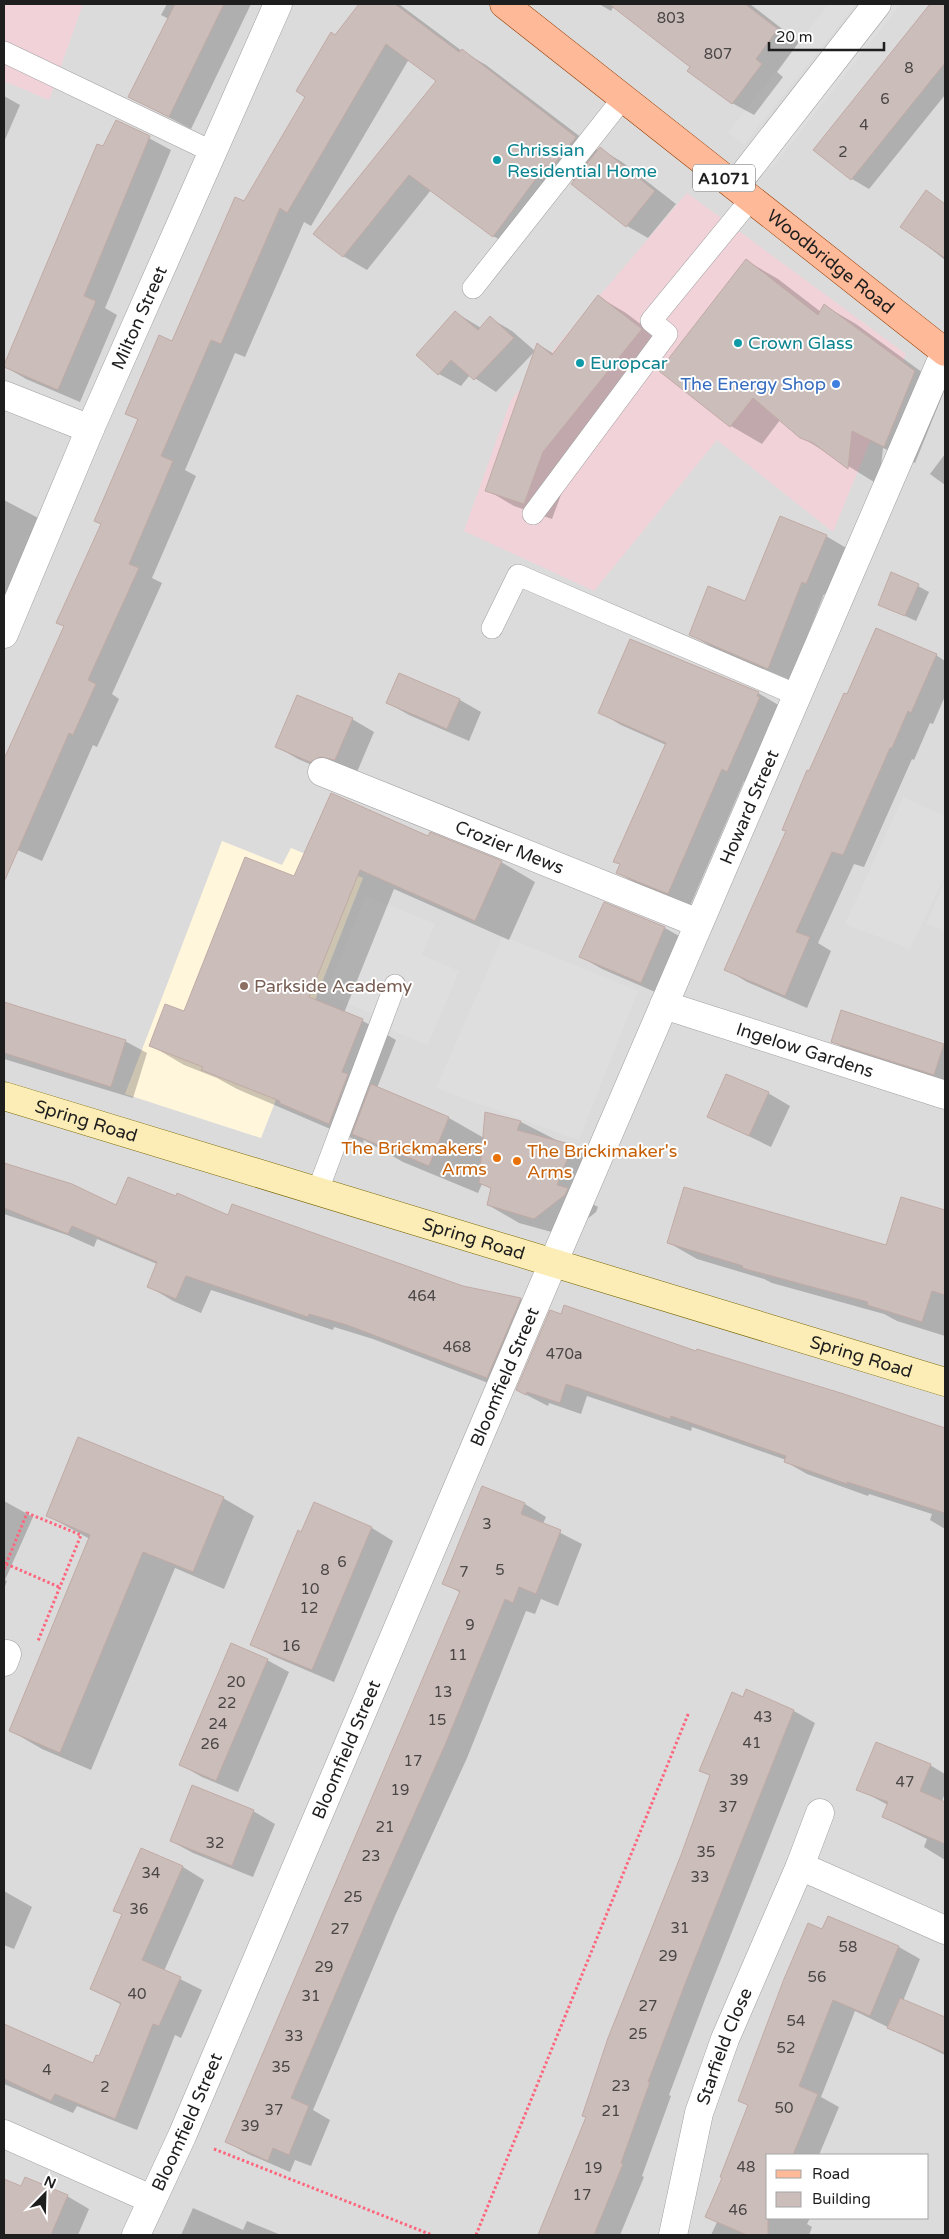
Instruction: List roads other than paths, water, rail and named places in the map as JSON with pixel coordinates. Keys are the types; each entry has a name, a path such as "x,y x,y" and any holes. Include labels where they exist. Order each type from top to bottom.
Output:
{"main road":[{"name":"Woodbridge Road","path":"504,4 945,352"}],"street":[{"name":"Milton Street","path":"4,634 90,429 278,4"},
{"path":"743,193 877,4"},
{"name":"Howard Street","path":"553,1263 945,352"},
{"path":"4,395 90,429"},
{"name":"Crozier Mews","path":"322,772 698,923"},
{"name":"Ingelow Gardens","path":"664,1005 945,1096"},
{"name":"Spring Road","path":"4,1096 945,1382"},
{"name":"Bloomfield Street","path":"136,2235 151,2199 182,2136 553,1263"},
{"name":"Starfield Close","path":"673,2235 699,2113 725,2039 800,1866 820,1813"},
{"path":"800,1866 945,1930"},
{"path":"4,2134 151,2199"}],"lane":[{"path":"4,52 213,152"},
{"path":"473,288 623,98"},
{"path":"533,514 667,334 651,321 743,193"},
{"path":"492,628 518,575 797,695"},
{"path":"318,1190 395,985"}],"place":[{"name":"Chrissian Residential Home","path":"497,160"},
{"name":"Crown Glass","path":"738,343"},
{"name":"Europcar","path":"580,363"},
{"name":"The Energy Shop","path":"836,384"},
{"name":"Parkside Academy","path":"244,986"},
{"name":"The Brickmakers' Arms","path":"497,1158"},
{"name":"The Brickimaker's Arms","path":"517,1161"}]}
